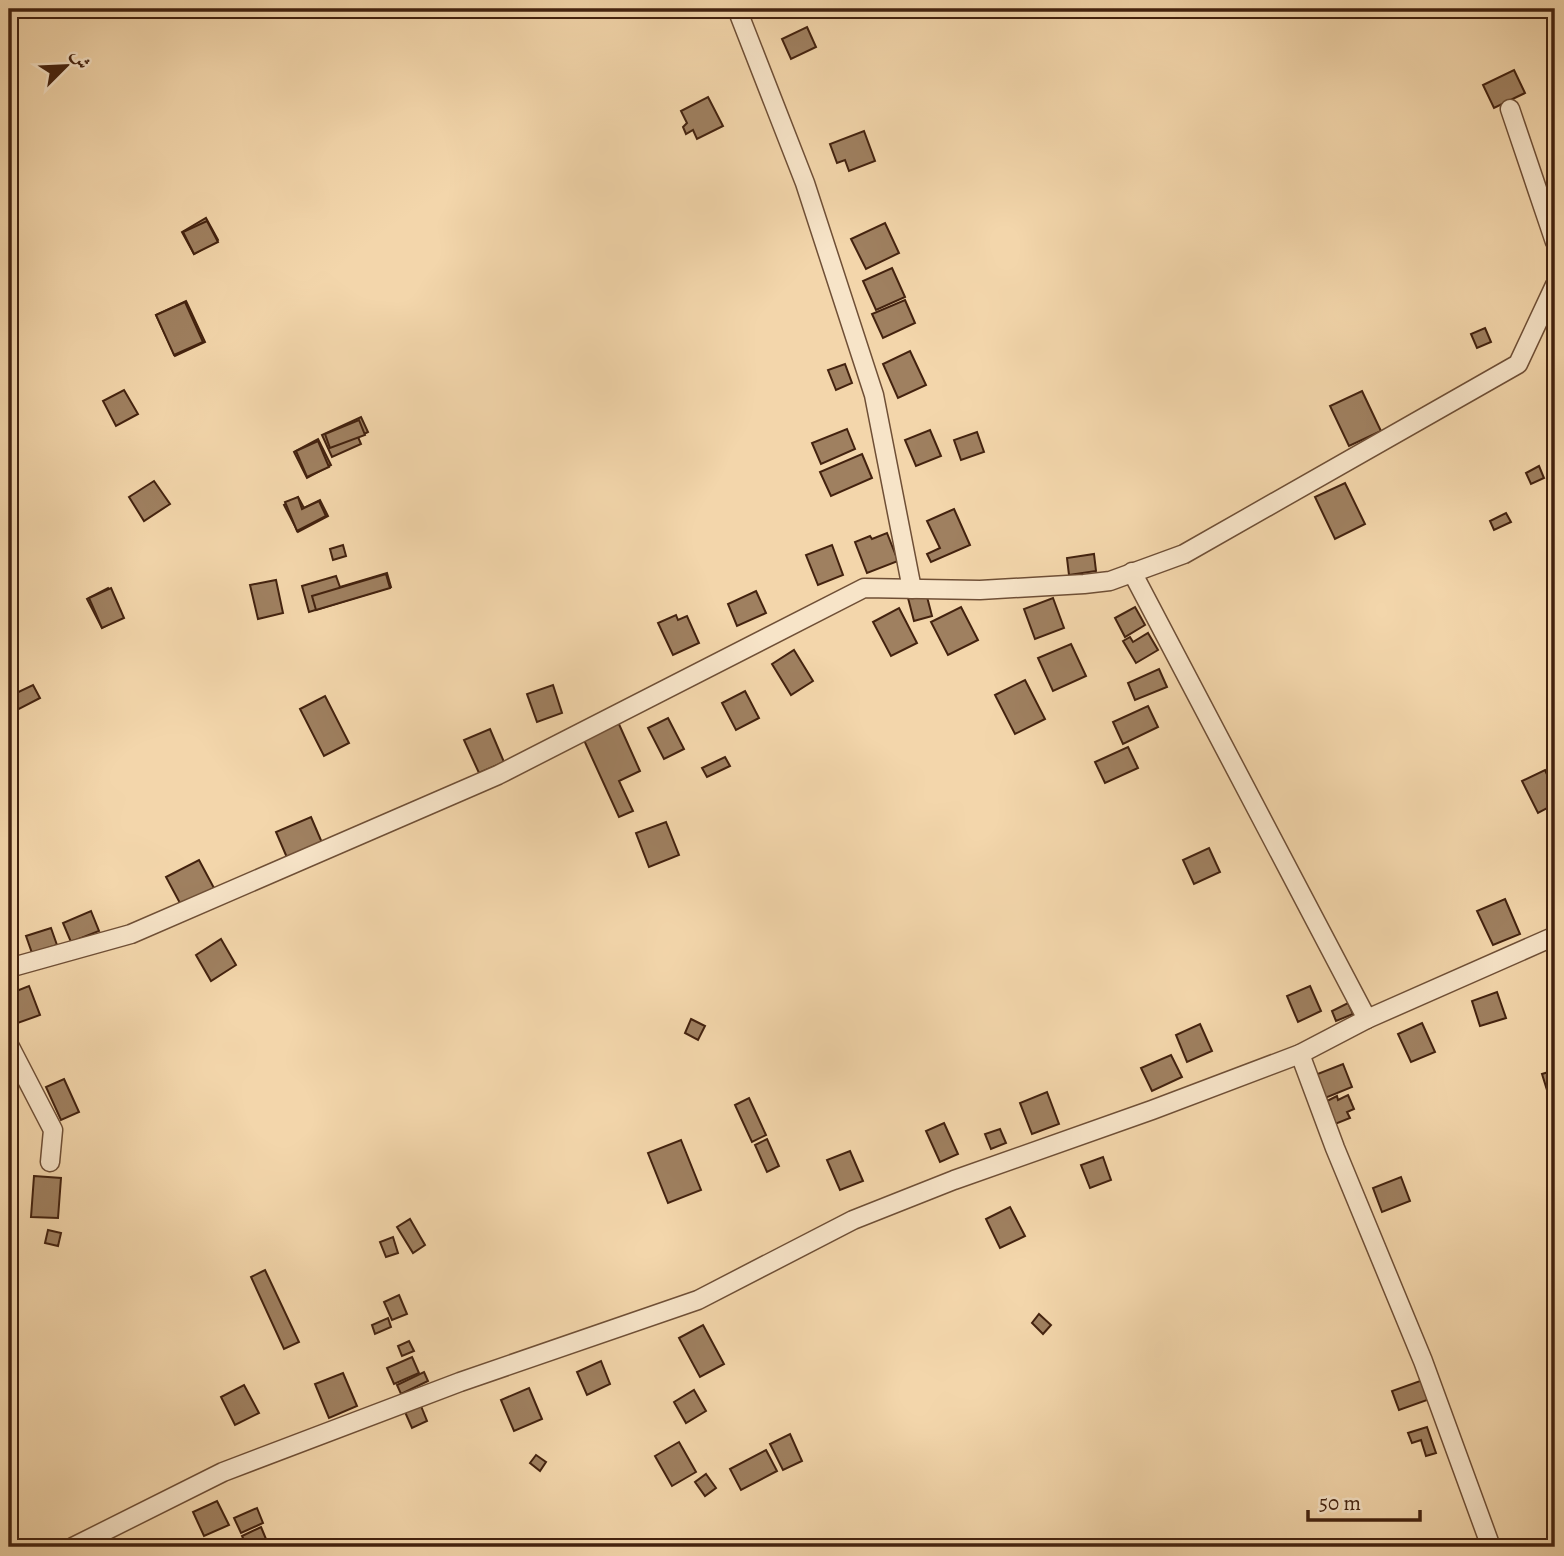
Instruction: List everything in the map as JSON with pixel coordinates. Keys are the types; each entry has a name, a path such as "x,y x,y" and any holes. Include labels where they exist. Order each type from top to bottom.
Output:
{"street":[{"path":"737,9 805,183 874,395 912,589"},
{"path":"1510,109 1555,242"},
{"path":"9,968 131,934 498,775 864,588 1048,588 1110,581 1184,554 1518,364 1555,285"},
{"path":"1132,572 1367,1019"},
{"path":"73,1547 223,1472 460,1382 698,1300 853,1220 954,1180 1300,1054 1367,1019 1555,936"},
{"path":"9,1045 53,1130 50,1162"},
{"path":"1300,1054 1335,1148 1423,1361 1491,1547"}],"building":[{"path":"807,27 816,47 791,59 782,39"},
{"path":"1514,70 1525,93 1494,108 1483,85"},
{"path":"708,97 723,126 697,139 693,130 686,134 683,127 687,123 681,111"},
{"path":"864,131 875,161 849,171 845,160 837,163 830,144"},
{"path":"206,218 218,240 194,254 182,232"},
{"path":"207,221 218,242 194,254 183,232"},
{"path":"885,223 899,253 866,269 851,239"},
{"path":"892,268 905,297 876,310 863,281"},
{"path":"905,300 915,323 883,338 872,314"},
{"path":"186,301 205,342 175,356 156,315"},
{"path":"185,302 203,342 174,355 156,315"},
{"path":"1547,308 1555,308 1555,348 1549,348"},
{"path":"1485,328 1491,342 1477,348 1471,334"},
{"path":"910,351 926,385 898,398 883,364"},
{"path":"845,364 852,383 836,390 828,370"},
{"path":"124,390 138,414 116,426 103,401"},
{"path":"1362,391 1381,431 1349,446 1330,406"},
{"path":"361,417 368,432 358,437 361,444 332,457 322,435"},
{"path":"359,420 365,435 330,448 325,434"},
{"path":"847,429 855,449 821,464 812,443"},
{"path":"930,430 941,456 916,466 905,440"},
{"path":"977,432 984,452 961,460 954,440"},
{"path":"318,439 331,465 307,478 294,452"},
{"path":"318,441 329,467 307,477 296,451"},
{"path":"862,454 872,478 831,496 820,472"},
{"path":"1539,466 1544,478 1531,484 1526,473"},
{"path":"154,481 170,504 144,521 129,497"},
{"path":"1345,483 1365,524 1335,539 1315,497"},
{"path":"298,497 304,508 320,500 328,516 298,532 284,505"},
{"path":"298,497 302,509 319,501 326,516 297,531 285,502"},
{"path":"954,509 970,545 931,562 927,554 940,548 927,521"},
{"path":"1506,513 1511,522 1494,530 1490,521"},
{"path":"887,533 898,561 867,573 855,542"},
{"path":"343,545 346,556 333,560 330,549"},
{"path":"832,545 843,575 818,585 806,555"},
{"path":"1094,554 1096,571 1069,575 1067,558"},
{"path":"387,573 391,587 309,612 302,586 336,576 340,587"},
{"path":"386,574 390,588 316,610 312,596"},
{"path":"276,580 283,613 258,619 250,585"},
{"path":"108,588 123,617 102,628 87,599"},
{"path":"111,588 124,618 102,628 89,598"},
{"path":"756,591 766,613 737,626 728,604"},
{"path":"926,593 932,616 914,621 908,598"},
{"path":"1053,598 1064,628 1035,639 1024,609"},
{"path":"961,607 978,640 948,655 931,622"},
{"path":"1135,607 1145,625 1125,637 1115,618"},
{"path":"899,608 917,643 891,656 873,622"},
{"path":"676,615 678,620 687,616 699,643 673,655 658,623"},
{"path":"1148,633 1158,650 1136,663 1123,641 1130,637 1133,642"},
{"path":"1071,644 1086,676 1053,691 1038,658"},
{"path":"794,650 813,681 791,695 772,664"},
{"path":"1159,669 1167,687 1135,700 1128,683"},
{"path":"1025,680 1045,719 1015,734 995,695"},
{"path":"33,685 40,698 17,710 10,696"},
{"path":"553,685 562,713 537,722 527,694"},
{"path":"745,691 759,718 736,730 722,703"},
{"path":"325,696 349,743 324,756 300,709"},
{"path":"1148,706 1158,727 1123,744 1113,722"},
{"path":"668,718 684,749 664,759 648,728"},
{"path":"618,722 640,771 619,781 633,811 619,817 583,738"},
{"path":"490,729 504,762 479,773 464,740"},
{"path":"1128,747 1138,768 1105,783 1095,762"},
{"path":"725,757 730,766 707,777 702,768"},
{"path":"1545,770 1555,792 1555,804 1538,813 1522,781"},
{"path":"311,817 323,845 288,860 276,832"},
{"path":"666,822 679,855 649,867 636,833"},
{"path":"1209,848 1220,872 1194,884 1183,860"},
{"path":"199,860 214,888 181,905 166,877"},
{"path":"1505,899 1520,934 1493,945 1477,911"},
{"path":"91,911 99,931 71,942 63,923"},
{"path":"51,928 57,945 32,953 26,936"},
{"path":"221,939 236,965 211,981 196,955"},
{"path":"29,986 40,1015 12,1025 9,1016 9,994"},
{"path":"1310,986 1321,1011 1298,1022 1287,996"},
{"path":"1497,992 1506,1018 1480,1026 1472,1001"},
{"path":"1348,1003 1353,1014 1336,1021 1332,1011"},
{"path":"691,1019 705,1026 698,1040 685,1033"},
{"path":"1422,1023 1435,1052 1411,1062 1398,1034"},
{"path":"1200,1024 1212,1051 1187,1062 1176,1035"},
{"path":"1171,1055 1182,1077 1152,1091 1141,1068"},
{"path":"1343,1064 1352,1087 1325,1098 1315,1075"},
{"path":"1555,1070 1555,1116 1542,1074"},
{"path":"64,1079 79,1112 61,1120 46,1087"},
{"path":"1047,1092 1059,1124 1032,1134 1020,1103"},
{"path":"1348,1095 1354,1109 1347,1112 1350,1118 1335,1124 1325,1102 1337,1096 1338,1100"},
{"path":"749,1098 766,1135 752,1142 735,1105"},
{"path":"944,1123 958,1154 940,1162 926,1131"},
{"path":"1000,1129 1006,1143 991,1149 985,1134"},
{"path":"767,1139 779,1166 767,1172 755,1145"},
{"path":"681,1140 701,1190 668,1203 648,1153"},
{"path":"850,1151 863,1181 840,1190 827,1160"},
{"path":"1103,1157 1111,1180 1090,1188 1081,1165"},
{"path":"34,1176 61,1178 58,1218 31,1217"},
{"path":"1401,1177 1410,1201 1382,1212 1373,1188"},
{"path":"1010,1207 1025,1236 1000,1248 986,1219"},
{"path":"410,1219 425,1245 413,1253 397,1227"},
{"path":"48,1230 61,1233 58,1246 45,1243"},
{"path":"393,1237 398,1253 386,1257 380,1242"},
{"path":"265,1270 299,1342 284,1349 251,1277"},
{"path":"399,1295 407,1314 392,1320 384,1302"},
{"path":"1039,1314 1051,1325 1043,1334 1032,1323"},
{"path":"388,1318 391,1327 375,1334 372,1325"},
{"path":"703,1325 724,1364 700,1377 679,1338"},
{"path":"409,1341 414,1351 402,1356 398,1346"},
{"path":"412,1357 419,1373 394,1384 387,1368"},
{"path":"601,1361 610,1384 587,1395 577,1372"},
{"path":"424,1372 428,1381 401,1394 397,1385"},
{"path":"343,1373 357,1406 329,1418 315,1384"},
{"path":"1423,1380 1430,1399 1399,1410 1392,1391"},
{"path":"244,1385 259,1413 235,1425 221,1397"},
{"path":"529,1388 542,1419 514,1431 501,1400"},
{"path":"694,1390 706,1411 686,1423 674,1402"},
{"path":"421,1406 427,1421 412,1428 405,1412"},
{"path":"1427,1427 1436,1453 1426,1456 1421,1440 1412,1443 1408,1433"},
{"path":"790,1434 802,1461 783,1470 770,1444"},
{"path":"679,1442 696,1472 672,1486 655,1456"},
{"path":"766,1450 777,1471 741,1490 730,1469"},
{"path":"536,1455 546,1462 540,1471 530,1463"},
{"path":"706,1474 716,1488 705,1496 695,1482"},
{"path":"217,1501 229,1525 204,1536 193,1512"},
{"path":"257,1508 263,1523 241,1533 234,1518"},
{"path":"261,1527 266,1539 247,1547 242,1536"}]}
